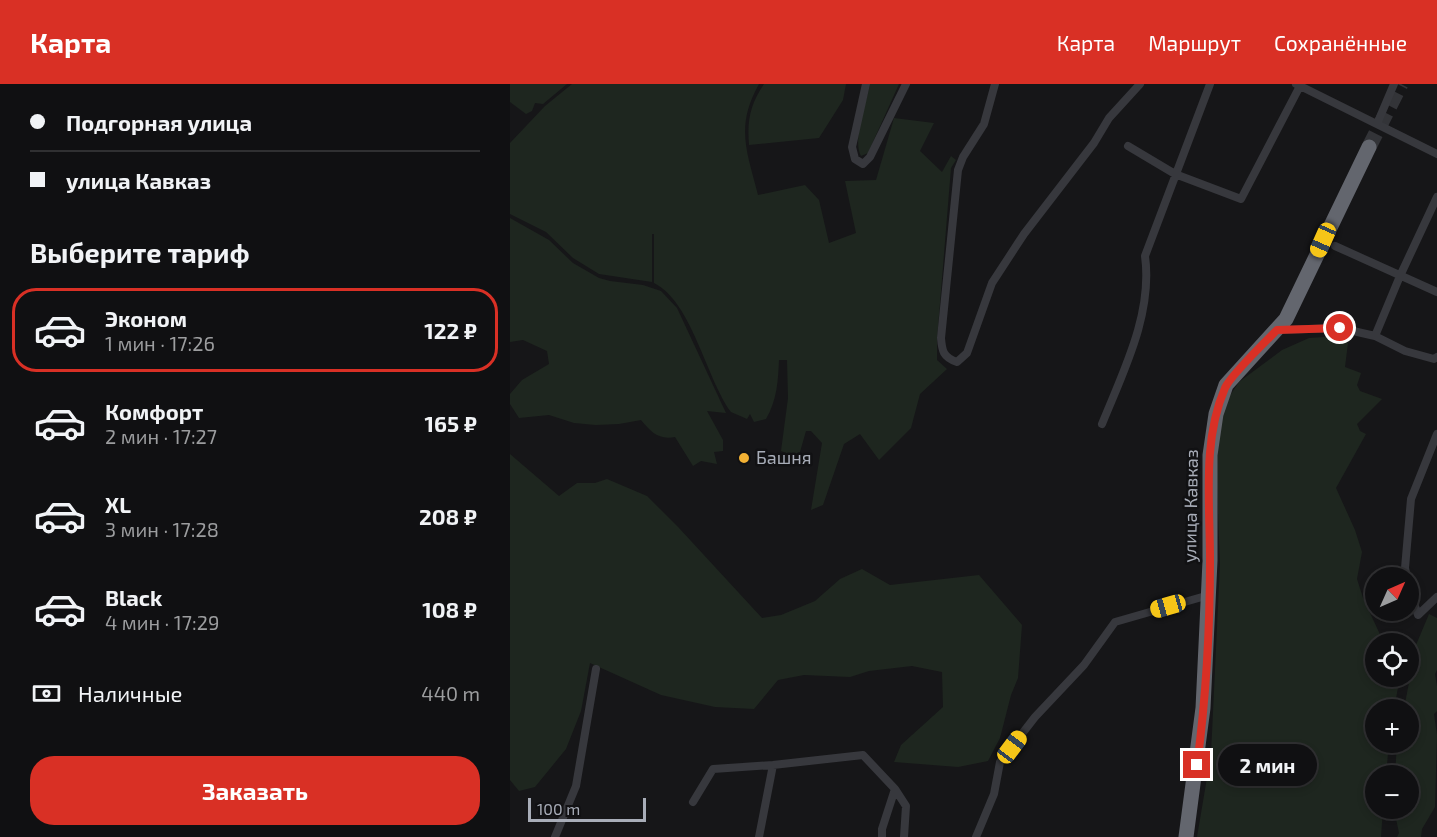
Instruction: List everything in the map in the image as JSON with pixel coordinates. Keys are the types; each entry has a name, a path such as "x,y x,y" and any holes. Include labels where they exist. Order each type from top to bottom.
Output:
{"highway":[{"name":"улица Кавказ","path":"1186,837 1200,739 1209,595 1209,455 1216,414 1226,385 1286,319 1370,147"}],"street":[{"path":"866,84 852,147 855,159 863,164 870,157 906,84"},
{"path":"995,84 984,124 963,157 958,170 941,338 942,352 949,359 957,362 967,353 992,283 1024,234 1095,143 1109,118 1140,84"},
{"path":"1102,424 1139,332 1147,272 1145,256 1210,84"},
{"path":"1377,124 1394,84"},
{"path":"1128,146 1175,174 1241,199 1298,85 1437,154"},
{"path":"1375,336 1437,197"},
{"path":"1335,246 1437,292"},
{"path":"1277,330 1340,328 1375,336 1405,351 1434,359 1437,357"},
{"path":"1405,567 1411,500 1437,434"},
{"path":"976,837 994,794 1000,762 1035,717 1084,665 1115,622 1209,595"},
{"path":"1419,614 1437,597"},
{"path":"555,837 576,786 596,669"},
{"path":"693,802 713,769 863,755 896,789 906,806 904,837"},
{"path":"759,837 773,765"},
{"path":"882,837 882,829 896,789"}],"shaded area":[{"path":"510,84 567,84 543,104 535,103 532,111 526,114 510,102"},
{"path":"572,84 759,84 747,113 745,126 747,152 758,195 805,185 819,200 829,243 856,233 845,181 876,180 894,118 934,123 920,151 942,172 951,156 956,160 951,168 937,340 937,360 947,369 920,394 911,428 879,460 860,434 844,444 823,505 811,510 822,443 811,431 806,431 800,452 792,455 781,451 788,398 787,360 779,360 775,398 766,419 754,422 750,414 747,419 731,412 679,306 654,283 654,234 652,234 652,282 599,274 573,258 546,232 510,214 510,143 545,106"},
{"path":"764,84 846,84 843,100 819,138 749,145 750,113"},
{"path":"870,84 899,84 868,153 861,156 859,131"},
{"path":"510,218 549,240 573,263 599,278 643,285 661,291 677,308 726,413 707,411 723,440 723,451 714,452 717,464 701,461 693,466 675,437 669,438 655,434 641,420 596,425 574,423 549,415 519,418 510,404 510,394 522,380 549,364 547,351 523,340 510,342"},
{"path":"1340,336 1348,343 1345,367 1361,373 1357,385 1360,391 1382,399 1357,424 1360,431 1366,434 1336,488 1362,552 1357,579 1365,602 1365,621 1374,621 1379,633 1365,633 1365,687 1398,687 1396,699 1365,699 1365,753 1388,753 1387,765 1365,765 1365,819 1382,819 1381,837 1197,837 1211,754 1220,564 1216,463 1220,424 1227,400 1239,382 1282,350 1309,338"},
{"path":"510,454 559,496 577,483 595,483 607,479 647,496 762,618 781,615 815,601 840,579 862,569 890,585 979,575 1022,625 1018,678 1011,695 1000,738 988,761 958,767 894,762 901,745 943,707 942,672 912,666 869,671 850,677 804,675 778,680 754,709 715,707 661,695 590,663 581,711 566,749 535,787 519,791 510,780"},
{"path":"1429,614 1437,618 1437,670 1435,674 1437,711 1434,714 1437,735 1435,807 1422,829 1421,837 1397,837 1399,833 1396,819 1419,819 1419,765 1396,765 1396,753 1419,753 1419,699 1406,699 1408,687 1419,687 1419,638"}],"tunnel":[{"path":"1369,147 1401,84"}],"place":[{"name":"Башня","path":"744,458"}],"route":[{"path":"1197,765 1203,708 1209,595 1209,455 1216,414 1226,385 1277,330 1340,328"}]}
